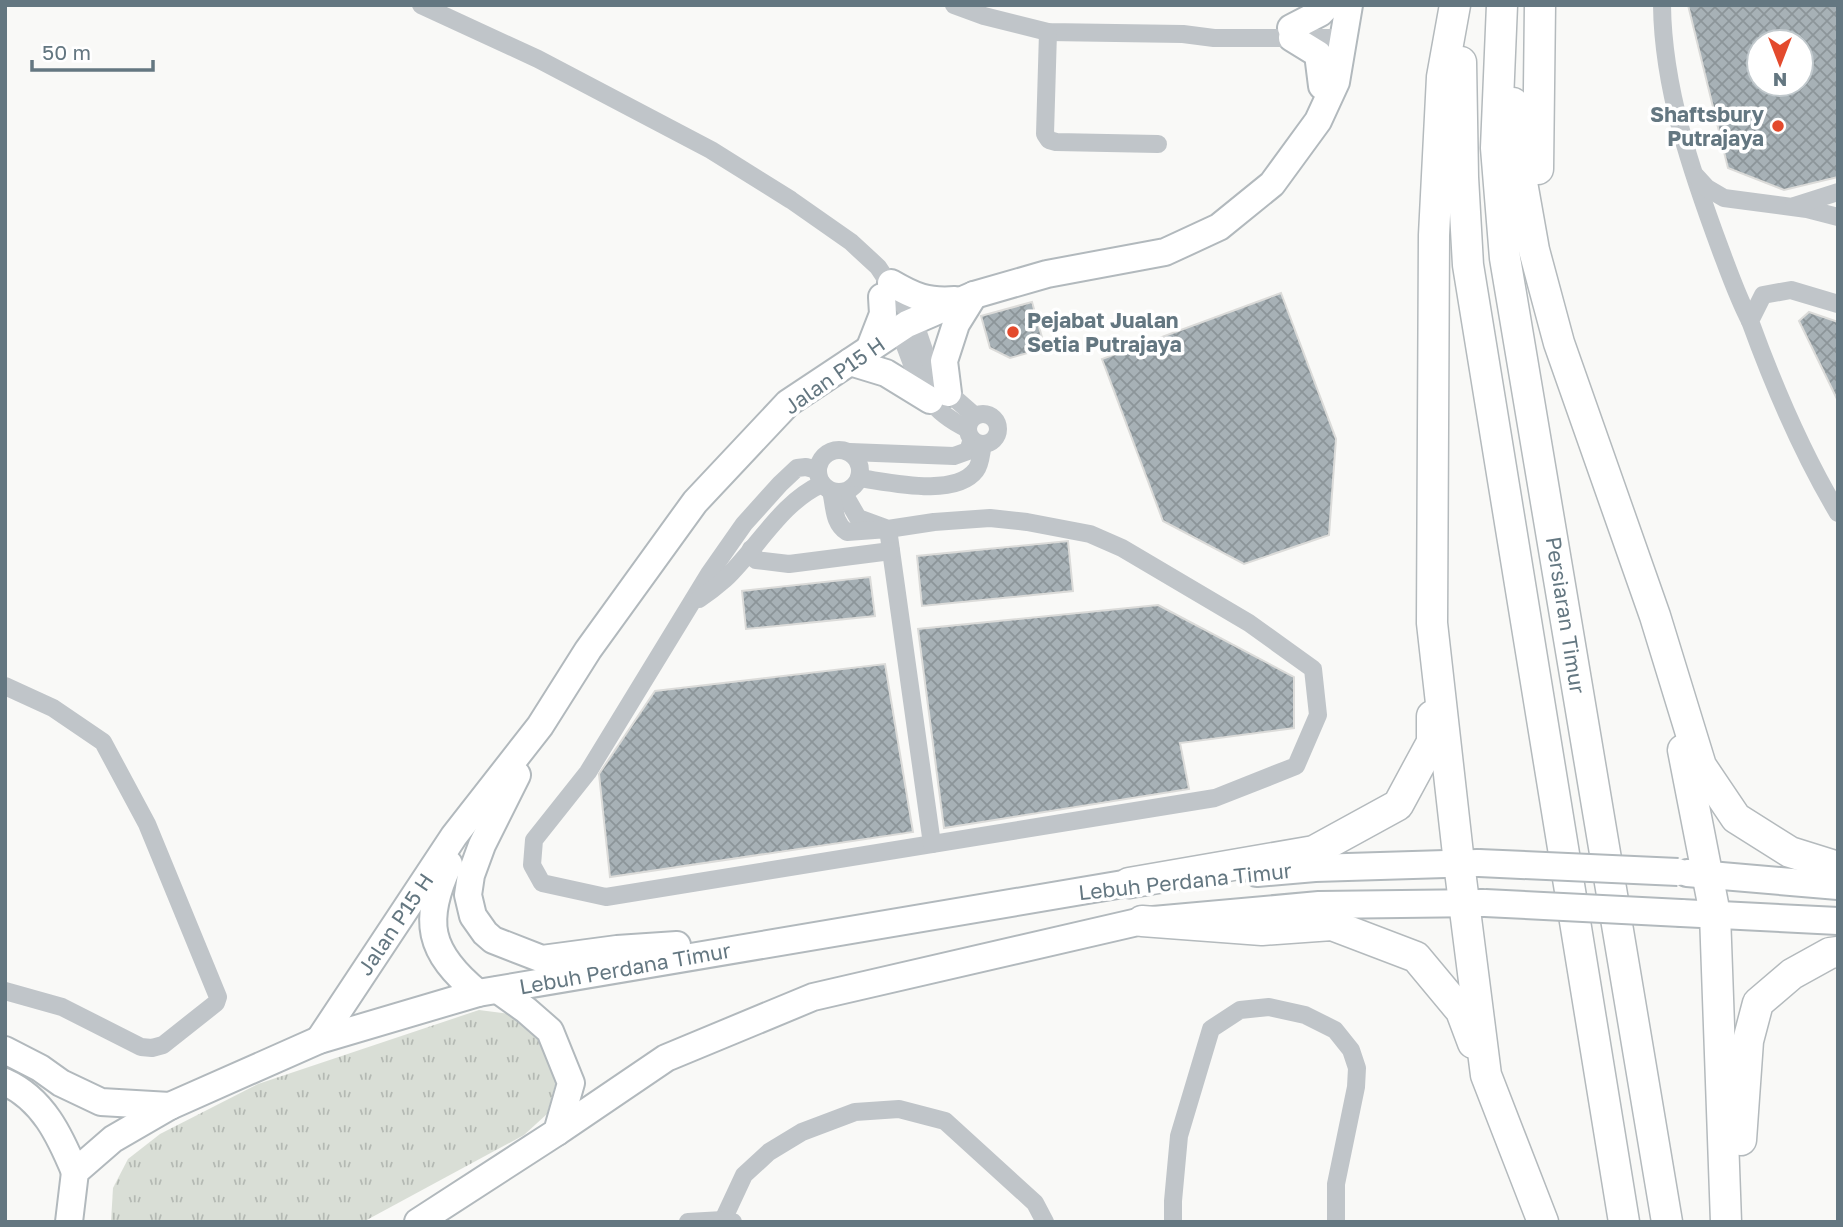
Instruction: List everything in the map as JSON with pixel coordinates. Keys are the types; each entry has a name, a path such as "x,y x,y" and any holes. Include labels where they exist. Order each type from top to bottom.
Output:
{"main road":[{"path":"1129,883 1314,851 1398,805 1432,742 1434,235 1442,76 1455,5"},
{"name":"Persiaran Timur","path":"1464,5 1461,67 1468,265 1624,1222"},
{"path":"1503,5 1520,171 1534,250 1559,343 1655,616 1701,766 1736,817 1790,852 1838,867"},
{"name":"Persiaran Timur","path":"1503,5 1496,148 1505,258 1667,1222"},
{"path":"1540,5 1537,157 1559,343"},
{"path":"1322,86 1318,54 1291,33 1320,13 1338,21"},
{"name":"Jalan P15 H","path":"1272,184 1312,111 1326,76 1338,21"},
{"name":"Jalan P15 H","path":"319,1040 454,836 540,726 588,650 695,502 789,403 906,325 969,297 1047,274 1165,252 1219,227 1272,184 1318,121 1336,82 1338,21"},
{"path":"886,290 936,301 969,297 956,324 944,361 939,397 886,373 860,356 883,314 886,290"},
{"path":"1655,616 1714,914 1726,1222"},
{"path":"1432,623 1474,903 1486,1075"},
{"path":"540,726 482,845 471,875 468,895 473,916 485,933 493,940 542,959 617,949 678,945 742,947"},
{"name":"Jalan P15 H","path":"475,811 440,883 432,910 434,941 466,983 526,1010 550,1031 571,1083 556,1132"},
{"name":"Lebuh Perdana Timur","path":"75,1172 113,1139 170,1106 319,1040 488,991 1129,883 1315,868 1469,863 1678,872 1838,886"},
{"name":"Lebuh Perdana Timur","path":"418,1222 666,1058 813,997 1142,921 1319,905 1474,903 1838,921"},
{"path":"1142,921 1262,930 1332,925 1416,957 1461,1012 1543,1222"},
{"path":"1735,1222 1748,1041 1758,1003 1792,974 1830,953 1838,952"},
{"path":"5,1050 40,1068 61,1083 101,1102 170,1106"},
{"path":"5,1082 17,1088 43,1111 61,1138 75,1172 69,1222"}],"street":[{"path":"421,5 538,59 711,150 791,200 857,248 906,325 912,371 939,397 952,421 975,432"},
{"path":"954,5 984,16 1048,32 1183,34 1215,27 1291,33"},
{"path":"1662,5 1662,43 1693,174 1712,229 1768,371 1825,492 1838,513"},
{"path":"1048,32 1045,134 1049,140 1158,144"},
{"path":"1693,174 1707,188 1724,198 1793,207 1838,217"},
{"path":"1793,207 1838,192"},
{"path":"1712,229 1713,207 1724,198"},
{"path":"1750,321 1763,295 1791,290 1838,304"},
{"path":"850,452 859,463 859,478 850,489 828,484 806,467 797,468 744,524 709,574 588,772 534,840 532,865 542,883 606,897 1215,797 1296,766 1318,715 1313,669 1250,623 1122,548 1090,534 990,518 847,532 840,527 835,516 828,484 822,457 828,452 835,450 954,456 968,451 975,432"},
{"path":"859,478 930,486 963,482 978,469 975,432"},
{"path":"691,606 733,570 793,504 813,488 828,484"},
{"path":"888,529 932,844"},
{"path":"751,549 755,560 789,564"},
{"path":"733,570 772,570 789,564 891,551"},
{"path":"5,686 53,708 103,742 148,824 218,997 215,1003 163,1045 152,1048 141,1047 62,1007 5,990"},
{"path":"1173,1222 1179,1136 1212,1028 1240,1010 1269,1007 1306,1015 1335,1030 1351,1050 1357,1068 1356,1087 1336,1184 1336,1222"},
{"path":"688,1222 728,1221 744,1175 769,1152 802,1132 855,1112 899,1109 945,1121 1035,1203 1045,1222"}],"green space":[{"path":"479,1010 510,1014 539,1031 548,1051 556,1082 547,1114 524,1135 363,1222 111,1222 113,1188 128,1159 160,1134 258,1084"}],"building":[{"name":"Shaftsbury Putrajaya","path":"1688,5 1838,5 1838,177 1784,190 1728,168"},
{"path":"1281,293 1336,439 1329,535 1244,564 1163,521 1102,359"},
{"name":"Pejabat Jualan Setia Putrajaya","path":"1032,302 1045,348 1010,358 990,348 981,316"},
{"path":"1809,312 1838,322 1838,401 1799,321"},
{"path":"1068,541 1073,591 922,606 917,556"},
{"path":"870,577 875,616 746,629 742,591"},
{"path":"1158,605 1294,677 1294,728 1180,743 1189,789 944,828 918,629"},
{"path":"885,664 913,832 610,877 599,774 655,691"}],"place":[{"name":"Shaftsbury Putrajaya","path":"1778,126"},
{"name":"Pejabat Jualan Setia Putrajaya","path":"1013,332"}]}
